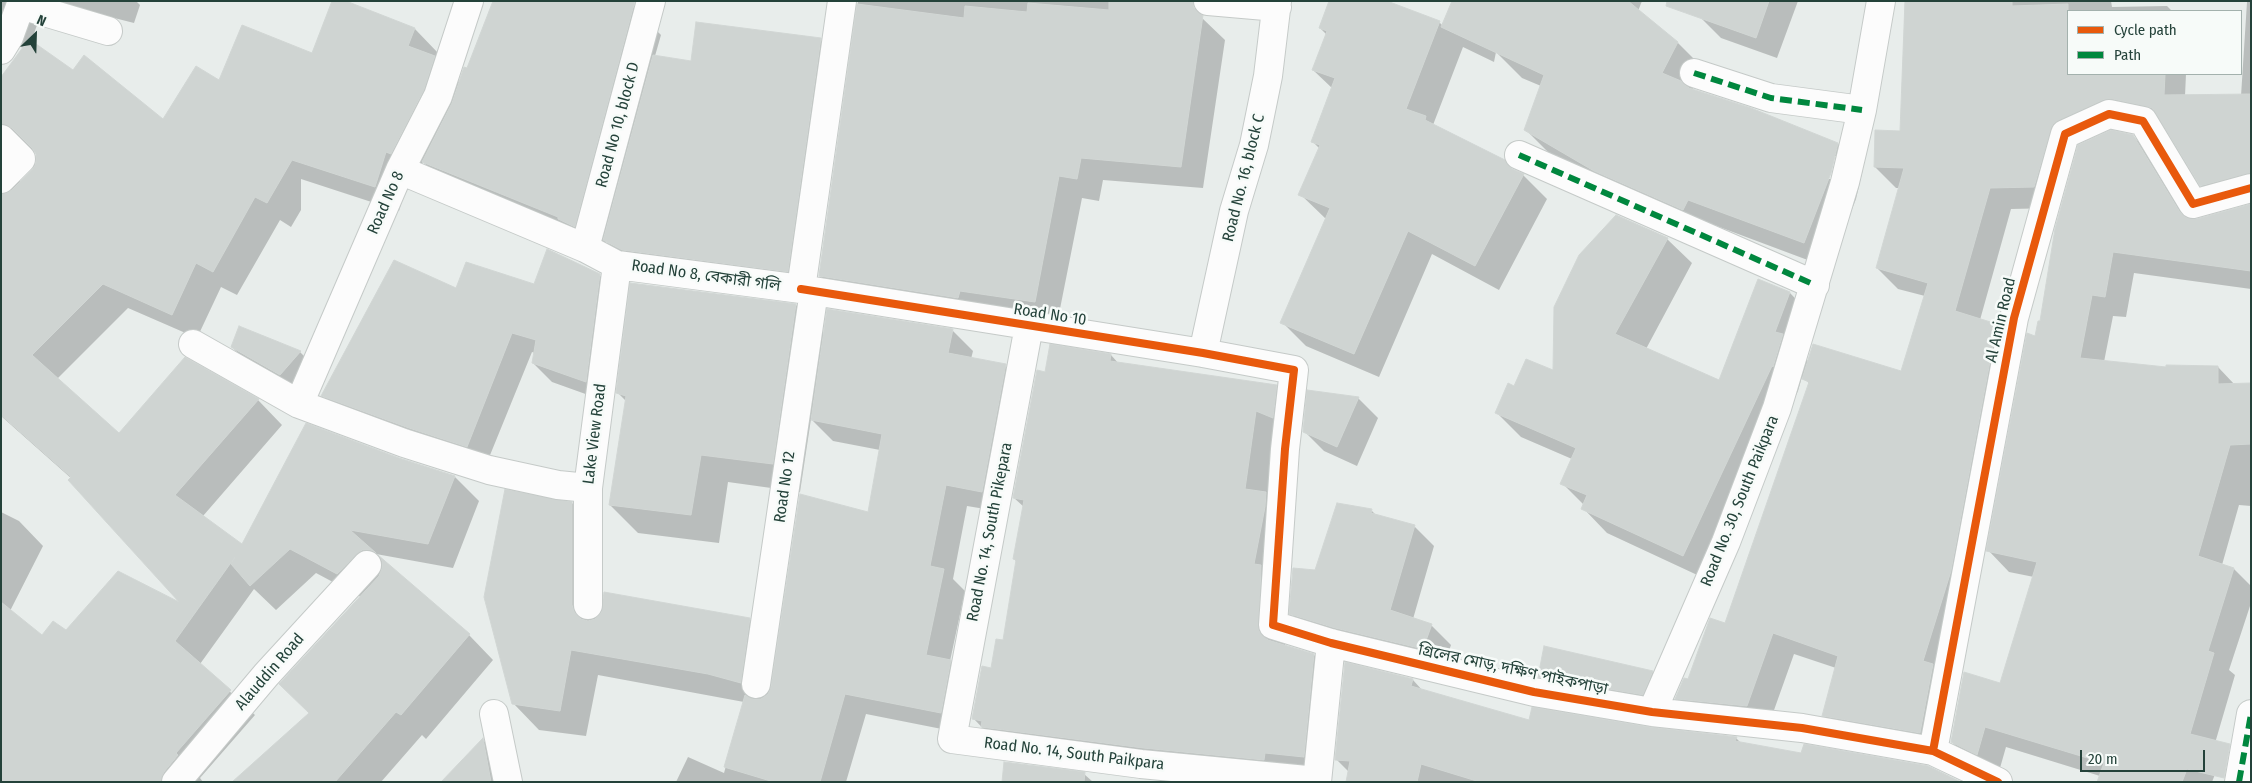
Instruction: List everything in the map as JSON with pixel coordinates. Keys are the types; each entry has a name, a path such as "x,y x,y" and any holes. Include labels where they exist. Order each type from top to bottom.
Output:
{"street":[{"name":"Road No 8","path":"299,404 400,170 438,96 468,1"},
{"name":"Road No 10, block D","path":"584,248 651,1"},
{"name":"Road No 8, বেকারী গলি","path":"400,170 584,248 617,264 808,290 842,1"},
{"path":"1208,1 1277,4"},
{"name":"Road No. 30, South Paikpara","path":"1652,712 1726,542 1777,408 1845,182 1862,110 1881,1"},
{"path":"1,50 9,37 22,3 108,30"},
{"name":"Road No. 16, block C","path":"1203,353 1234,211 1254,144 1268,76 1277,4"},
{"path":"1694,73 1771,98 1862,110"},
{"name":"Al Amin Road","path":"1932,750 2014,318 2065,134 2109,114 2143,121 2193,204 2251,188"},
{"path":"1,139 21,158 1,179"},
{"path":"1519,155 1815,286"},
{"name":"Lake View Road","path":"588,605 588,488 617,264"},
{"name":"Road No 10","path":"808,290 1203,353 1294,370"},
{"name":"Road No 12","path":"756,684 808,290"},
{"name":"Road No. 14, South Pikepara","path":"952,739 1029,326"},
{"path":"193,344 299,404 404,444 489,470 558,485 588,488"},
{"name":"গ্রিলের মোড়, দক্ষিণ পাইকপাড়া","path":"1294,370 1285,449 1273,625 1332,643 1534,692 1652,712 1802,728 1932,750 1998,782"},
{"name":"Alauddin Road","path":"176,782 266,675 367,565"},
{"path":"1317,781 1332,643"},
{"path":"494,714 508,782"},
{"path":"2239,782 2251,714"},
{"name":"Road No. 14, South Paikpara","path":"952,739 1140,773 1317,781"}],"building":[{"path":"332,1 346,1 415,28 408,46 435,56 424,90 391,154 386,152 375,187 292,160 267,203 255,197 213,272 196,263 172,315 103,284 32,355 119,433 185,357 259,399 175,495 242,544 306,423 399,458 455,476 428,544 350,530 376,553 370,550 362,550 337,574 290,549 250,586 231,564 235,557 175,641 231,690 176,753 178,755 164,772 161,782 1,782 1,602 42,635 53,621 66,630 118,571 179,602 68,480 71,477 1,415 1,194 12,190 32,170 36,163 36,154 12,128 1,124 1,77 29,39 73,70 84,55 163,119 196,66 219,80 242,25 312,53"},
{"path":"493,1 635,1 575,227 558,219 558,217 422,162 452,103 464,67 467,68"},
{"path":"1109,1 1193,1 1194,8 1203,15 1181,167 1081,158 1077,179 1059,176 1035,302 960,291 958,298 819,276 857,4 964,18 965,6 1027,12 1028,3 1109,10"},
{"path":"1329,1 1387,1 1440,21 1406,109 1426,116 1425,120 1505,160 1512,169 1524,174 1475,266 1408,231 1354,354 1280,323 1330,208 1298,195 1320,145 1311,142 1335,78 1312,70 1327,31 1319,28"},
{"path":"1452,1 1628,1 1678,42 1662,73 1681,81 1689,88 1751,108 1838,143 1831,173 1804,243 1688,200 1683,210 1594,171 1524,130 1544,75 1441,27"},
{"path":"1667,1 1769,1 1756,38 1666,6"},
{"path":"1905,1 2012,1 2012,6 2068,4 2067,75 2165,75 2164,95 2251,94 2251,173 2200,186 2152,108 2112,99 2103,100 2053,124 2034,187 1990,188 1955,311 1997,324 1951,571 1923,661 1933,664 1920,733 1822,716 1838,656 1773,633 1747,706 1675,699 1684,678 1688,679 1710,618 1725,623 1809,382 1802,379 1813,344 1901,371 1928,283 1876,268 1904,168 1874,167 1875,130 1900,131"},
{"path":"696,22 821,38 788,272 622,250 603,240 653,55 691,61"},
{"path":"2111,130 2133,135 2180,212 2187,218 2197,219 2251,204 2251,271 2113,252 2105,297 2092,295 2080,358 2166,367 2166,365 2218,366 2218,384 2251,383 2251,444 2230,445 2198,556 2234,568 2208,651 2214,653 2190,734 2230,744 2224,778 2187,769 2182,782 2097,782 2104,763 1985,727 1977,755 1951,742 1964,672 2000,683 2037,562 1986,551 2027,333 2035,336 2038,321 2040,321 2055,229 2078,145"},
{"path":"1616,215 1668,238 1615,334 1719,380 1758,279 1790,292 1775,332 1783,334 1773,367 1683,556 1581,509 1587,495 1560,484 1576,448 1495,413 1508,383 1514,386 1526,359 1553,370 1554,307 1579,255"},
{"path":"547,249 600,274 586,382 532,363 536,340 512,333 467,447 321,396 394,260 456,288 466,262 534,284"},
{"path":"630,283 796,304 773,464 701,455 691,515 609,505 626,396 616,393"},
{"path":"827,309 953,329 948,353 1006,364 982,492 946,485 930,566 944,569 926,655 951,660 941,713 845,694 820,782 774,782 724,767 745,695 753,699 761,699 768,694 771,686 800,494 868,512 882,434 811,420"},
{"path":"239,326 301,351 280,375 231,347"},
{"path":"1050,344 1111,354 1110,361 1277,385 1273,418 1256,411 1245,489 1266,492 1254,564 1261,565 1259,631 1268,640 1314,654 1304,757 1265,753 1264,760 1143,748 981,727 982,721 972,719 982,666 991,668 996,639 1003,640 1016,560 1013,559 1024,500 1013,498 1037,370 1045,372"},
{"path":"1307,390 1359,397 1337,447 1303,432"},
{"path":"505,489 572,502 572,605 575,613 581,619 588,621 595,619 601,613 604,592 750,618 741,683 708,674 571,650 560,711 512,704 484,597"},
{"path":"1337,503 1372,509 1371,513 1415,525 1390,610 1432,624 1423,649 1335,628 1289,614 1293,568 1315,570"},
{"path":"378,555 470,634 401,715 396,712 335,782 232,782 309,713 279,684 379,576 382,561"},
{"path":"1544,646 1653,671 1643,695 1538,677"},
{"path":"1345,662 1413,679 1411,686 1529,720 1532,707 1649,727 1737,737 1735,741 1801,753 1804,744 1928,766 1961,782 1480,782 1421,764 1417,782 1346,782 1350,761 1335,760"},
{"path":"483,738 491,782 441,782"},
{"path":"1004,762 1085,772 1084,782 1002,782"}],"marked path":[{"path":"1694,73 1771,98 1862,110"},
{"path":"1519,155 1815,285"},
{"path":"2239,782 2251,714"}],"cycle path":[{"path":"1933,751 2014,318 2065,134 2109,114 2143,121 2193,204 2251,188"},
{"path":"801,289 1203,353 1294,370 1285,449 1273,625 1331,643 1534,692 1652,712 1802,728 1933,751 1998,782"}]}
